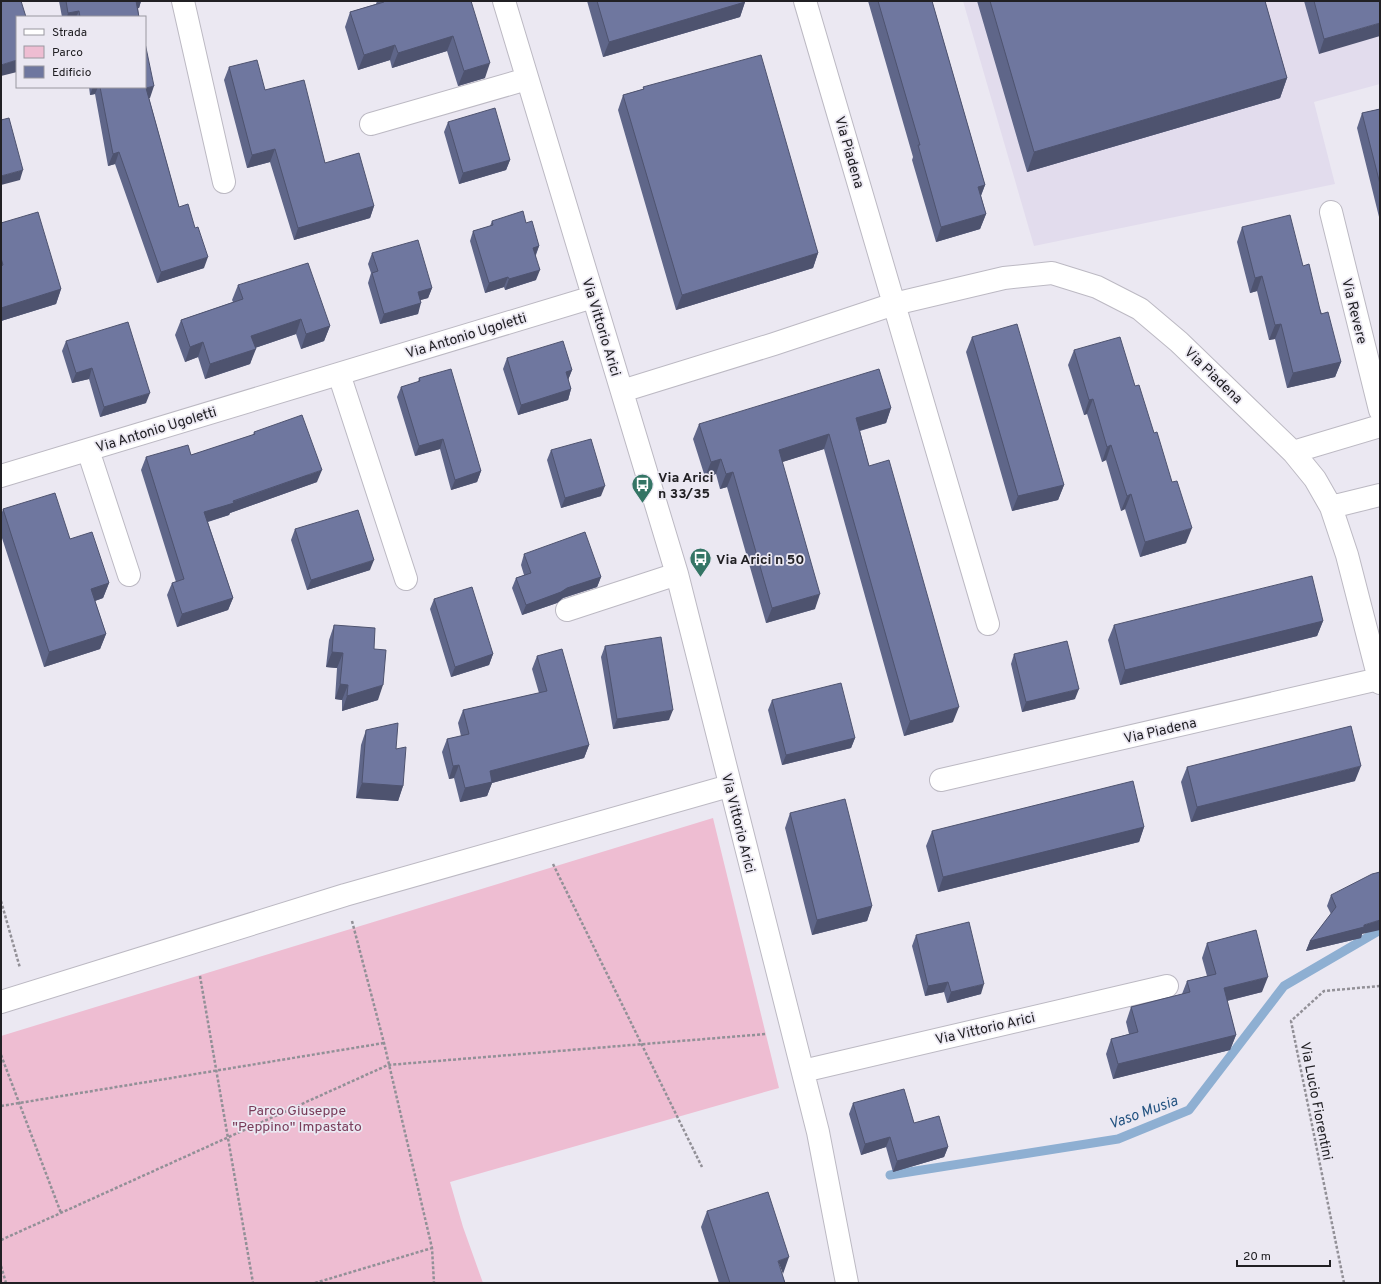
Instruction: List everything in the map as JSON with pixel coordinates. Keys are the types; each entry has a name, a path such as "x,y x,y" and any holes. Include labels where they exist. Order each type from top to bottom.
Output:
{"street":[{"path":"183,1 224,182"},
{"name":"Via Vittorio Arici","path":"504,1 677,574 729,786 818,1132 847,1283"},
{"name":"Via Piadena","path":"805,1 988,624"},
{"path":"371,124 527,79"},
{"name":"Via Revere","path":"1331,212 1380,410"},
{"name":"Via Piadena","path":"622,391 774,344 894,304 1004,278 1052,273 1097,287 1140,309 1179,342 1293,452 1316,479 1331,507 1347,555 1379,681 941,780"},
{"name":"Via Antonio Ugoletti","path":"1,476 593,297"},
{"path":"339,374 406,579"},
{"path":"1293,452 1380,426"},
{"name":"Via Antonio Ugoletti","path":"88,450 129,575"},
{"path":"1331,507 1380,495"},
{"path":"567,610 677,574"},
{"path":"1,1002 345,895 729,786"},
{"name":"Via Vittorio Arici","path":"803,1071 1167,986"}],"path":[{"path":"541,839 702,1167"},
{"path":"345,895 384,1043 432,1248 434,1283"},
{"path":"1,901 28,994"},
{"path":"200,976 253,1283"},
{"name":"Via Lucio Fiorentini","path":"1344,1283 1291,1021 1324,991 1380,986"},
{"path":"1,1240 388,1065 766,1034 794,1036"},
{"path":"1,1106 384,1043"},
{"path":"1,1054 61,1213"},
{"path":"315,1283 432,1248"},
{"path":"1,1266 6,1283"}],"shaded area":[{"path":"963,1 1380,1 1380,84 1314,102 1335,184 1034,246"}],"green space":[{"name":"Parco Giuseppe \"Peppino\" Impastato","path":"713,818 779,1088 450,1182 463,1227 483,1283 1,1283 1,1036"}],"building":[{"path":"1,1 21,1 26,16 16,16 16,60 1,65"},
{"path":"66,1 136,1 139,16 80,16 79,11 68,13"},
{"path":"384,1 471,1 490,63 464,71 453,36 398,53 395,45 364,55 350,12"},
{"path":"597,1 745,1 745,2 609,42"},
{"path":"878,1 932,1 985,185 978,187 986,214 941,227 918,145 920,145"},
{"path":"990,1 1265,1 1287,78 1034,152"},
{"path":"1314,1 1380,1 1380,23 1324,39"},
{"path":"146,48 154,86 146,88"},
{"path":"761,55 818,253 682,295 623,95 644,89 643,87"},
{"path":"257,60 265,90 304,80 325,163 359,153 374,206 298,228 275,149 252,155 229,67"},
{"path":"100,88 146,88 179,207 188,204 195,228 198,227 208,257 161,272 119,152 113,154"},
{"path":"495,108 510,160 463,173 448,122"},
{"path":"1380,109 1380,184 1362,113"},
{"path":"9,118 23,170 1,176 1,120"},
{"path":"523,211 526,223 532,221 539,246 533,248 540,270 489,283 473,231 493,225 492,221"},
{"path":"38,212 61,289 1,308 1,266 3,265 1,258 1,223"},
{"path":"1290,215 1303,266 1309,264 1321,314 1328,312 1341,362 1293,373 1281,324 1275,325 1262,276 1255,278 1242,227"},
{"path":"418,240 432,288 418,292 421,303 384,314 372,273 378,271 372,253"},
{"path":"308,263 330,326 306,334 301,319 251,336 256,349 210,364 203,342 190,347 181,320 243,299 238,285"},
{"path":"128,322 150,393 104,407 92,368 76,373 66,341"},
{"path":"1017,324 1064,485 1018,496 972,337"},
{"path":"1120,337 1135,386 1139,385 1154,433 1157,432 1172,482 1177,481 1192,528 1145,542 1131,494 1127,496 1111,445 1107,447 1093,399 1089,400 1074,350"},
{"path":"563,341 572,370 566,372 571,389 521,405 507,358"},
{"path":"451,369 481,471 455,480 443,439 419,446 401,387 420,381 419,378"},
{"path":"879,369 891,408 856,418 869,466 889,460 959,707 910,721 829,434 779,450 820,594 772,608 733,472 726,474 721,459 711,462 699,424"},
{"path":"302,415 322,470 233,501 234,503 204,512 233,598 182,614 172,583 184,579 146,457 188,445 191,455 255,434 254,432"},
{"path":"591,439 605,486 565,498 551,450"},
{"path":"55,493 70,539 92,532 109,583 91,589 106,634 49,652 3,509"},
{"path":"358,510 374,560 311,580 295,529"},
{"path":"585,532 601,577 567,588 561,592 526,605 516,578 531,573 524,554"},
{"path":"1312,576 1323,621 1125,670 1114,625"},
{"path":"472,587 493,654 455,667 434,599"},
{"path":"334,625 375,628 374,649 386,650 383,685 347,696 348,685 340,684 343,653 332,652"},
{"path":"661,637 673,710 617,719 605,646"},
{"path":"1067,641 1079,689 1026,702 1014,654"},
{"path":"562,649 589,745 490,771 492,782 465,788 459,765 453,766 447,739 469,734 463,710 547,691 537,656"},
{"path":"841,683 855,738 786,755 772,700"},
{"path":"398,723 396,749 406,747 403,786 362,783 366,730"},
{"path":"1351,726 1361,766 1197,807 1187,767"},
{"path":"1133,781 1144,827 943,877 932,831"},
{"path":"845,799 872,906 817,920 790,813"},
{"path":"1380,872 1380,920 1364,925 1364,927 1310,941 1336,907 1331,895 1372,874"},
{"path":"969,922 984,984 951,992 948,982 928,986 916,935"},
{"path":"1256,930 1268,977 1224,988 1236,1035 1118,1064 1111,1039 1138,1032 1131,1007 1190,992 1187,981 1216,974 1207,943"},
{"path":"904,1089 914,1123 939,1116 948,1147 897,1161 890,1137 865,1144 853,1103"},
{"path":"768,1192 789,1257 778,1261 785,1283 730,1283 707,1211"}],"waterway":[{"name":"Vaso Musia","path":"890,1175 1118,1139 1189,1110 1284,986 1380,930"}],"place":[{"name":"Via Arici n 33/35","path":"643,504"},
{"name":"Via Arici n 50","path":"701,578"}]}
